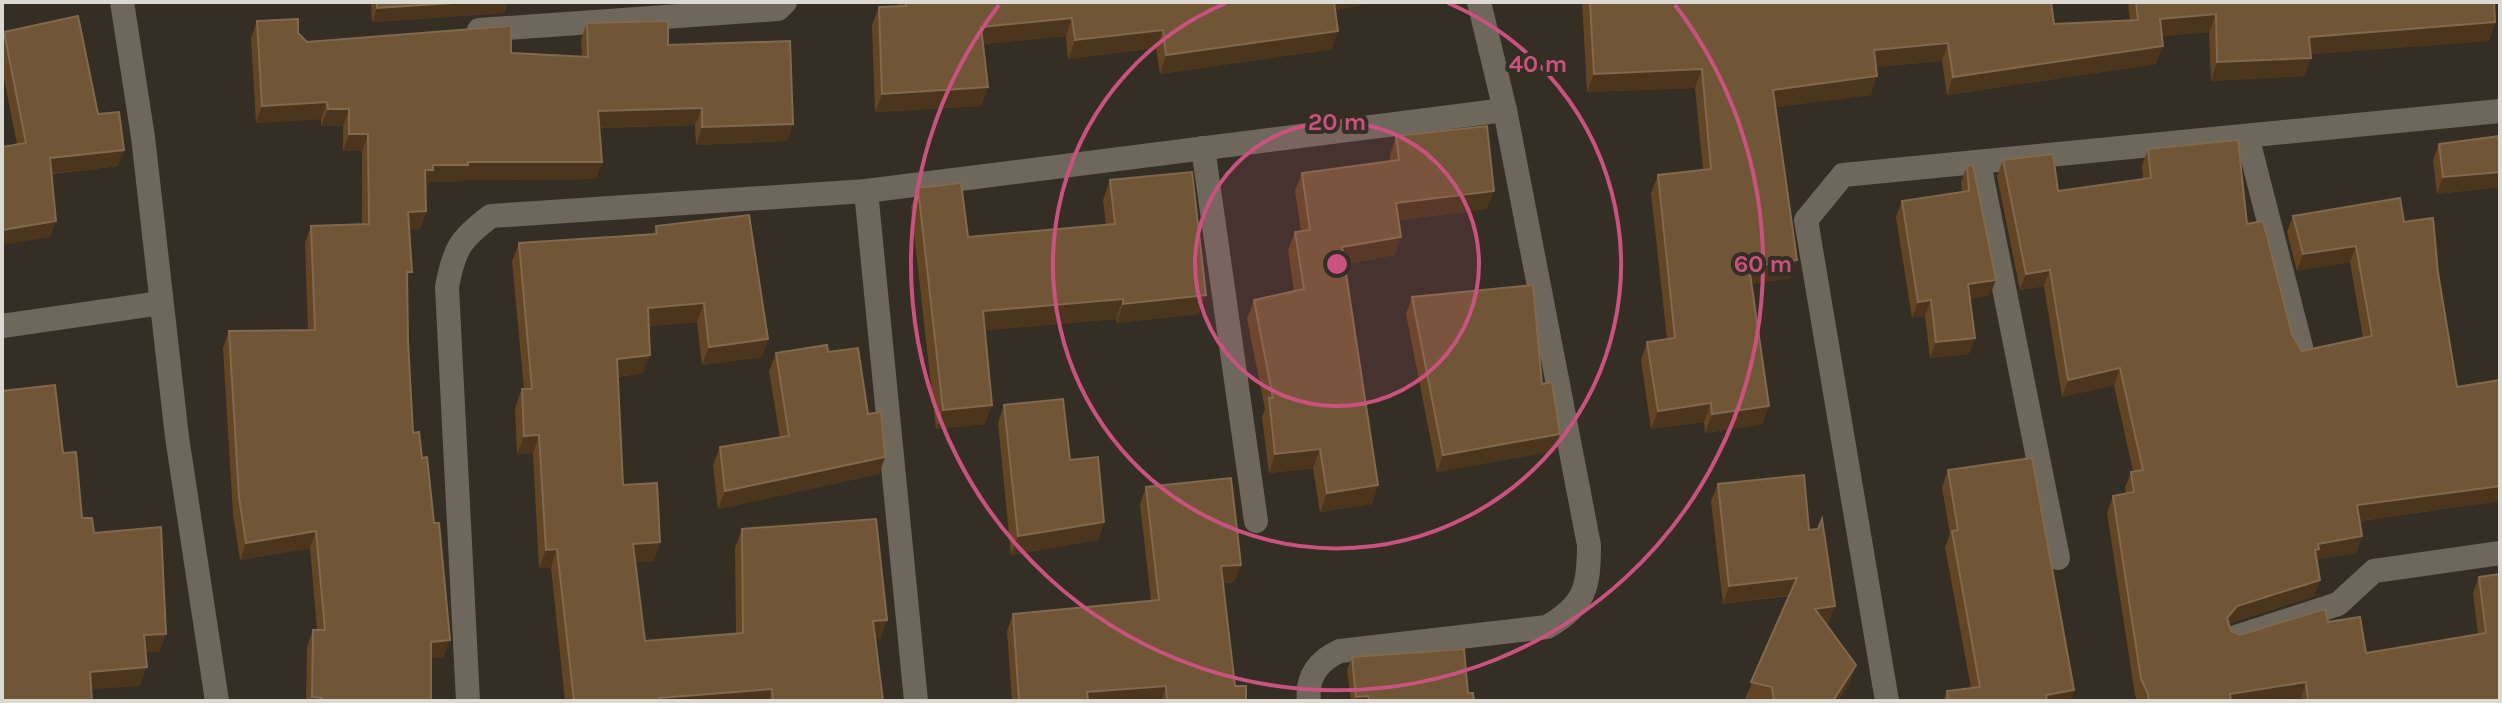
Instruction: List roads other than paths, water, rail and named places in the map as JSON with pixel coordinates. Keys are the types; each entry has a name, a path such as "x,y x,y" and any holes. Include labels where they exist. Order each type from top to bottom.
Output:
{"street":[{"path":"122,2 143,137 161,303 217,701"},
{"path":"462,31 778,9 785,2"},
{"path":"1309,701 1312,676 1318,663 1340,651 1547,627 1570,614 1584,595 1589,574 1589,545 1505,110 1479,2"},
{"path":"468,701 447,287 453,254 469,232 491,216 866,191 1505,110"},
{"path":"1887,701 1806,220 1843,175 2500,111"},
{"path":"2247,136 2301,347"},
{"path":"1203,148 1256,521"},
{"path":"1979,163 2058,558"},
{"path":"866,191 916,701"},
{"path":"2,326 161,303"},
{"path":"2236,637 2338,604 2374,571 2500,553"}]}
